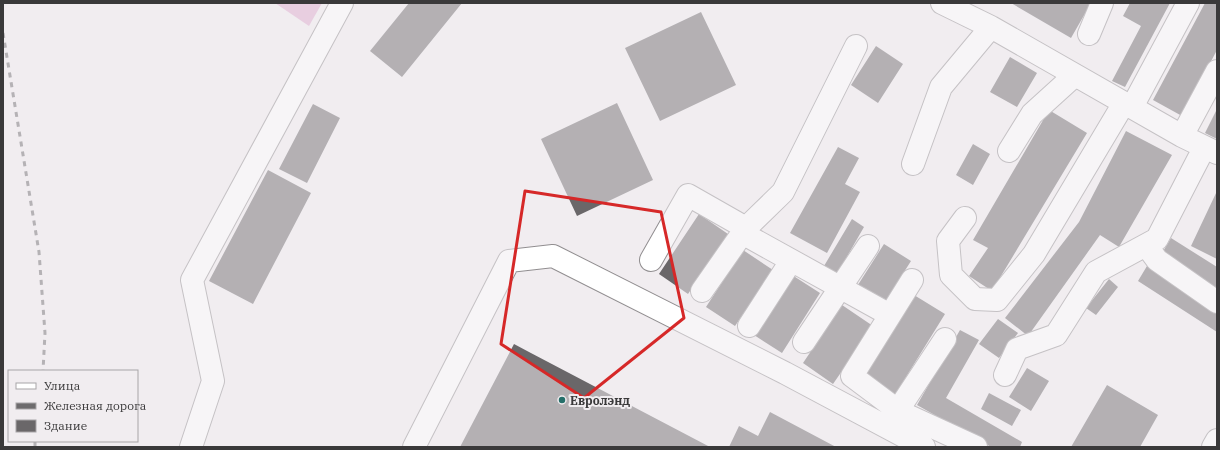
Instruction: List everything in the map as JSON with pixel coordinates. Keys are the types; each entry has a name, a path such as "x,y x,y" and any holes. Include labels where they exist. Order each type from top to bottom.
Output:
{"lane":[{"path":"191,447 213,381 192,280 342,3"},
{"path":"942,3 991,27 1182,136 1210,150 1156,240 1096,272 1056,335 1017,349 1005,375"},
{"path":"1089,34 1102,3"},
{"path":"965,218 948,241 951,275 975,299 997,300 1034,254 1128,105 1188,3"},
{"path":"913,164 941,87 991,27"},
{"path":"702,291 746,228 783,192 856,46"},
{"path":"1182,136 1217,71"},
{"path":"1009,151 1032,114 1075,75"},
{"path":"651,260 688,195 746,228 751,238 890,315"},
{"path":"1146,245 1157,260 1217,302"},
{"path":"804,342 868,246"},
{"path":"414,447 509,261 552,256 785,373 898,422 976,447"},
{"path":"749,326 791,261"},
{"path":"912,280 852,376 924,447"},
{"path":"898,422 904,401 946,339"},
{"path":"1213,447 1217,440"}],"highlighted area":[{"path":"525,191 661,212 684,318 584,398 501,344"}],"shaded area":[{"path":"275,3 322,3 309,26"}],"building":[{"path":"409,3 462,3 402,77 370,51"},
{"path":"1011,3 1091,3 1071,38"},
{"path":"1130,3 1170,3 1125,87 1112,81 1141,26 1123,16"},
{"path":"1205,3 1217,3 1217,50 1182,116 1153,100"},
{"path":"701,12 736,85 660,121 625,48"},
{"path":"876,46 903,64 878,103 851,85"},
{"path":"1010,57 1037,73 1017,107 990,92"},
{"path":"617,103 653,180 577,216 541,139"},
{"path":"313,104 340,118 307,183 279,169"},
{"path":"1217,109 1217,139 1205,133"},
{"path":"1049,110 1087,133 992,291 969,276 988,248 973,240"},
{"path":"1126,131 1172,155 1119,247 1100,235 1028,336 1005,318 1079,222"},
{"path":"973,144 990,154 973,185 956,175"},
{"path":"838,147 859,158 845,184 860,192 827,253 790,233"},
{"path":"268,170 311,193 253,304 209,281"},
{"path":"1217,191 1217,259 1191,246"},
{"path":"699,214 728,234 688,294 659,274"},
{"path":"852,219 864,227 837,274 824,266"},
{"path":"1171,238 1217,267 1217,288 1162,253"},
{"path":"884,244 911,261 883,305 856,288"},
{"path":"743,250 773,270 735,326 706,307"},
{"path":"1147,266 1217,310 1217,332 1138,281"},
{"path":"792,275 820,293 782,353 754,335"},
{"path":"1109,279 1118,287 1096,315 1086,308"},
{"path":"914,295 945,314 893,398 862,379"},
{"path":"842,305 873,326 833,384 803,363"},
{"path":"998,319 1018,333 999,358 979,344"},
{"path":"960,330 979,340 946,398 1022,442 1020,447 991,447 917,405"},
{"name":"Евролэнд","path":"514,344 529,352 710,447 460,447"},
{"path":"1027,368 1049,381 1031,411 1009,397"},
{"path":"1107,385 1158,415 1140,447 1071,447"},
{"path":"989,393 1021,410 1012,426 981,409"},
{"path":"770,412 836,447 729,447 739,426 758,436"}],"railway":[{"path":"3,33 39,252 45,333 43,370"},
{"path":"35,442 35,447"}],"place":[{"name":"Евролэнд","path":"562,400"}]}
